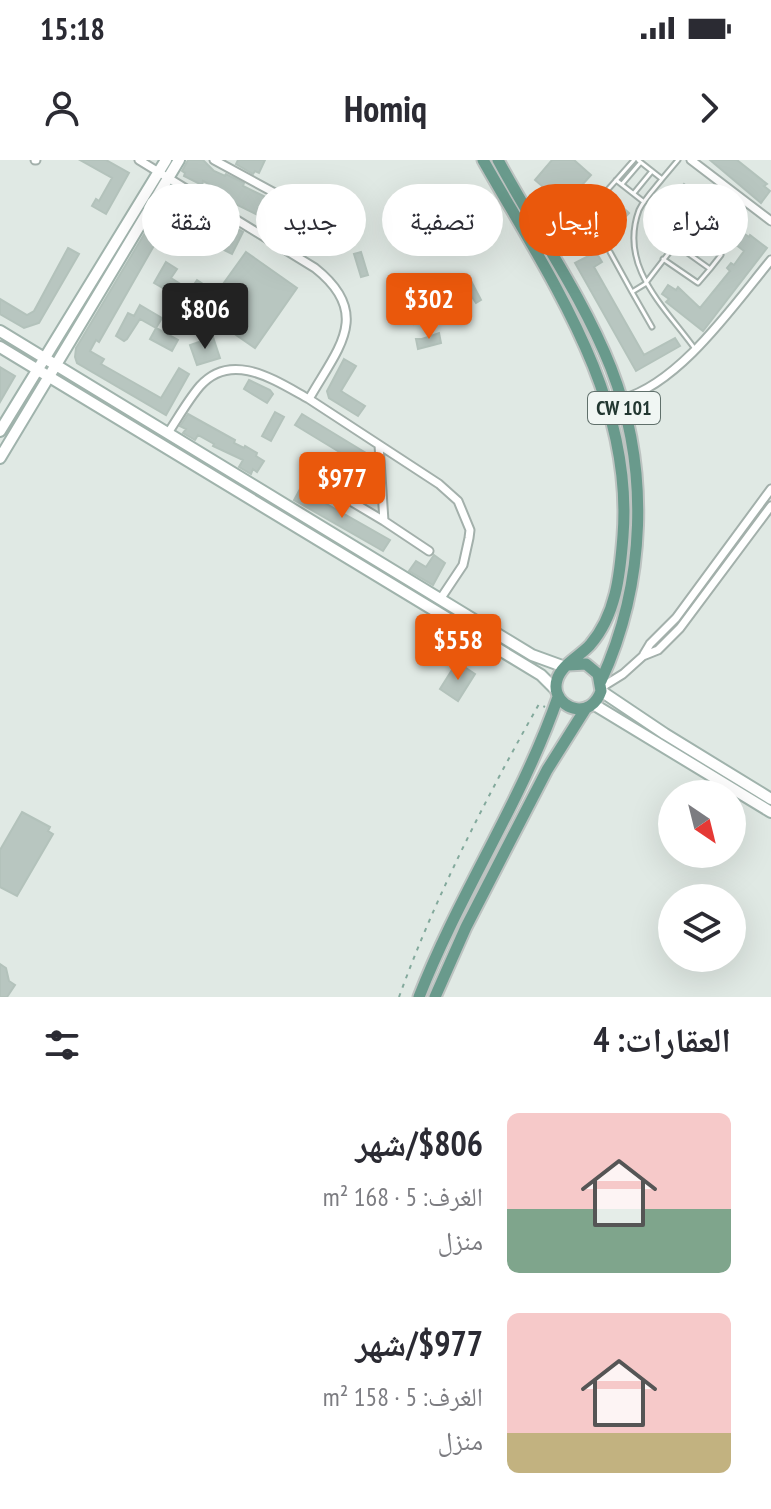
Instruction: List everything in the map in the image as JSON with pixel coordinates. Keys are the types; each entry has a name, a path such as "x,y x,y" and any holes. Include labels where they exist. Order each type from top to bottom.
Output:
{"main road":[{"path":"0,458 49,378 163,175 166,160"},
{"path":"0,431 163,175 179,160"},
{"name":"CW 101","path":"483,160 584,340 615,428 624,494 624,521 614,601 604,626 589,646 567,666"},
{"name":"CW 101","path":"498,160 593,330 622,399 634,458 637,534 634,574 625,620 602,686"},
{"path":"0,331 532,655 567,666 586,664 598,674 602,686 665,734 771,799"},
{"path":"0,347 527,667 570,707 589,706 771,812"},
{"path":"419,997 442,938 520,786 553,711 557,677 567,666"},
{"path":"435,997 466,927 547,770 602,686"}],"street":[{"path":"139,160 287,249 331,280 346,305 347,321 344,337 309,399"},
{"path":"214,160 258,184"},
{"path":"691,160 771,221"},
{"path":"622,399 639,394 657,382 695,349 771,260"},
{"path":"168,433 199,387 220,372 249,369 309,399 439,484 458,501 470,530 469,538 463,565 441,598"},
{"path":"379,445 384,521"},
{"path":"312,478 429,551"},
{"path":"602,686 623,674 643,656 650,644 676,618 771,489"},
{"path":"643,656 658,650 680,628 771,506"}],"lane":[{"path":"658,184 678,160"},
{"path":"638,161 662,179"},
{"path":"612,184 638,161"},
{"path":"616,180 622,184 638,161"},
{"path":"633,193 652,171"},
{"path":"627,188 643,201"},
{"path":"643,204 635,233 636,257 645,284 695,349"},
{"path":"612,256 652,327"},
{"path":"632,292 645,284 665,256"},
{"path":"692,256 710,269"},
{"path":"663,259 698,283 720,256"}],"path":[{"path":"399,997 418,945 503,768 539,704 553,711"}],"building":[{"path":"80,160 106,160 129,173 106,214 92,206 96,199 99,201 112,178"},
{"path":"188,160 203,160 214,171 244,183 243,186 256,192 256,214 240,206 240,184 209,184 203,181 200,184 184,176 182,171"},
{"path":"238,160 265,160 259,173 255,171 253,174 236,164"},
{"path":"552,160 574,160 591,175 583,184 540,184 535,180"},
{"path":"710,160 737,160 767,184 764,186 770,191 761,203 748,192 748,184 738,184"},
{"path":"750,235 767,248 703,331 666,302 669,299 662,294 668,285 676,290 678,287 700,308 730,271 727,268 731,263 734,265 740,256 748,256"},
{"path":"142,238 142,256 148,256 99,342 96,340 90,351 104,359 101,364 161,398 179,368 189,374 166,415 77,363 76,348"},
{"path":"68,248 79,254 39,323 24,328 0,314 0,299 27,315 34,311"},
{"path":"246,252 297,288 255,348 203,312"},
{"path":"355,256 362,256 368,275 361,277"},
{"path":"588,256 598,256 602,262 594,267 644,355 675,338 680,346 636,371 575,263"},
{"path":"166,262 177,269 171,278 190,290 197,280 206,286 194,306 154,283"},
{"path":"470,279 481,300 476,303 463,284"},
{"path":"426,281 435,317 414,324 404,286"},
{"path":"140,305 162,318 156,328 140,319 124,341 116,336 128,313 134,316"},
{"path":"156,328 178,340 172,351 150,339"},
{"path":"439,333 441,343 418,349 416,339"},
{"path":"213,337 220,358 197,365 190,345"},
{"path":"344,359 356,366 341,391 365,406 358,416 329,398 327,391"},
{"path":"0,367 15,376 0,402"},
{"path":"249,380 270,390 273,394 267,403 244,389"},
{"path":"275,412 284,417 271,441 262,436"},
{"path":"188,414 235,440 234,443 257,453 256,456 264,461 257,472 253,469 251,474 239,467 243,460 198,435 195,440 183,433 186,429 180,426"},
{"path":"302,414 371,456 364,467 295,425"},
{"path":"300,489 390,540 383,551 294,500"},
{"path":"434,555 445,563 433,585 409,571 416,561 426,567"},
{"path":"457,662 475,674 458,701 440,689"},
{"path":"22,812 50,827 48,831 53,834 17,896 0,887 0,850"},
{"path":"0,964 6,968 9,981 15,985 7,997 0,997"}]}
